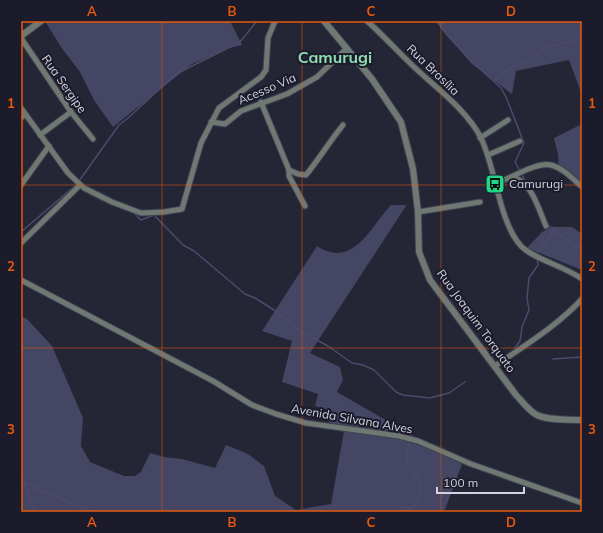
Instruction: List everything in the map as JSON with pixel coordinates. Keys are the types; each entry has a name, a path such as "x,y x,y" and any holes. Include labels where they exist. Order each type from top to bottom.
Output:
{"street":[{"path":"21,37 42,21"},
{"path":"21,108 68,173 80,184 112,202 141,212 164,212 182,209 201,143 219,108 261,76 266,70 268,38 274,21"},
{"name":"Rua Joaquim Torquato","path":"324,21 372,79 401,122 413,169 418,212 419,252 430,280 516,395 537,414 550,418 582,420"},
{"name":"Rua Brasília","path":"367,21 458,110 480,138 488,155 502,207 520,245 527,251 571,270 582,279"},
{"name":"Rua Sergipe","path":"21,37 71,112 93,139"},
{"name":"Acesso Via","path":"211,122 225,124 241,111 260,102 287,94 317,77 346,49"},
{"path":"260,102 289,170 289,176 305,206"},
{"path":"40,135 71,112"},
{"path":"21,118 26,114"},
{"path":"480,138 508,120"},
{"path":"289,170 298,174 306,175 319,160 327,144 343,125"},
{"path":"488,155 520,141"},
{"path":"21,185 49,146"},
{"path":"495,184 514,177 530,168 550,164 561,169 582,186"},
{"path":"514,177 522,180 530,190 546,226"},
{"path":"21,243 80,184"},
{"path":"418,212 480,202"},
{"name":"Avenida Silvana Alves","path":"21,280 212,381 252,404 276,414 306,423 399,436 418,441 471,464 582,503"},
{"path":"495,366 548,330 571,311 582,299"}],"shaded area":[{"path":"45,21 230,21 242,45 229,48 192,64 113,127 94,100 80,72 61,47"},
{"path":"435,21 582,21 582,95 569,60 516,71 512,94 472,64"},
{"path":"582,124 582,183 575,182 559,172 558,154 554,138"},
{"path":"391,205 406,206 310,353 340,367 343,380 337,392 462,464 444,512 21,512 21,316 27,319 52,346 83,418 81,446 90,462 124,476 135,476 141,472 150,453 164,457 182,459 215,468 226,445 248,454 264,466 275,496 296,510 331,504 344,431 329,422 326,409 315,406 318,394 282,382 292,341 262,331 317,246 330,252 341,253 351,249 368,234"},
{"path":"552,227 572,227 582,234 582,270 527,248 542,232"}],"waterway":[{"path":"79,181 119,125 176,74 240,42 257,21"},
{"path":"437,21 446,34 468,58 501,88 506,97 524,143 515,162 526,182"},
{"path":"494,81 505,71 526,62 541,50 582,37"},
{"path":"21,232 77,184"},
{"path":"90,194 104,201"},
{"path":"133,212 141,220 154,215 183,245 194,251 245,294 255,298 274,310 298,330 328,346 352,363 363,365 374,370 396,392 403,395 430,398 449,393 465,382"},
{"path":"548,225 575,246 582,248"},
{"path":"537,254 554,230"},
{"path":"515,348 520,341 522,327 529,310 527,298 529,278 538,265 537,258"},
{"path":"553,359 582,357"},
{"path":"409,443 407,460 421,484 422,489 421,494 411,509"},
{"path":"21,474 34,512"},
{"path":"23,481 38,489 93,512"},
{"path":"399,512 407,507 414,512"}],"place":[{"name":"Camurugi","path":"495,184"}],"district":[{"name":"Camurugi","path":"335,57"}]}
